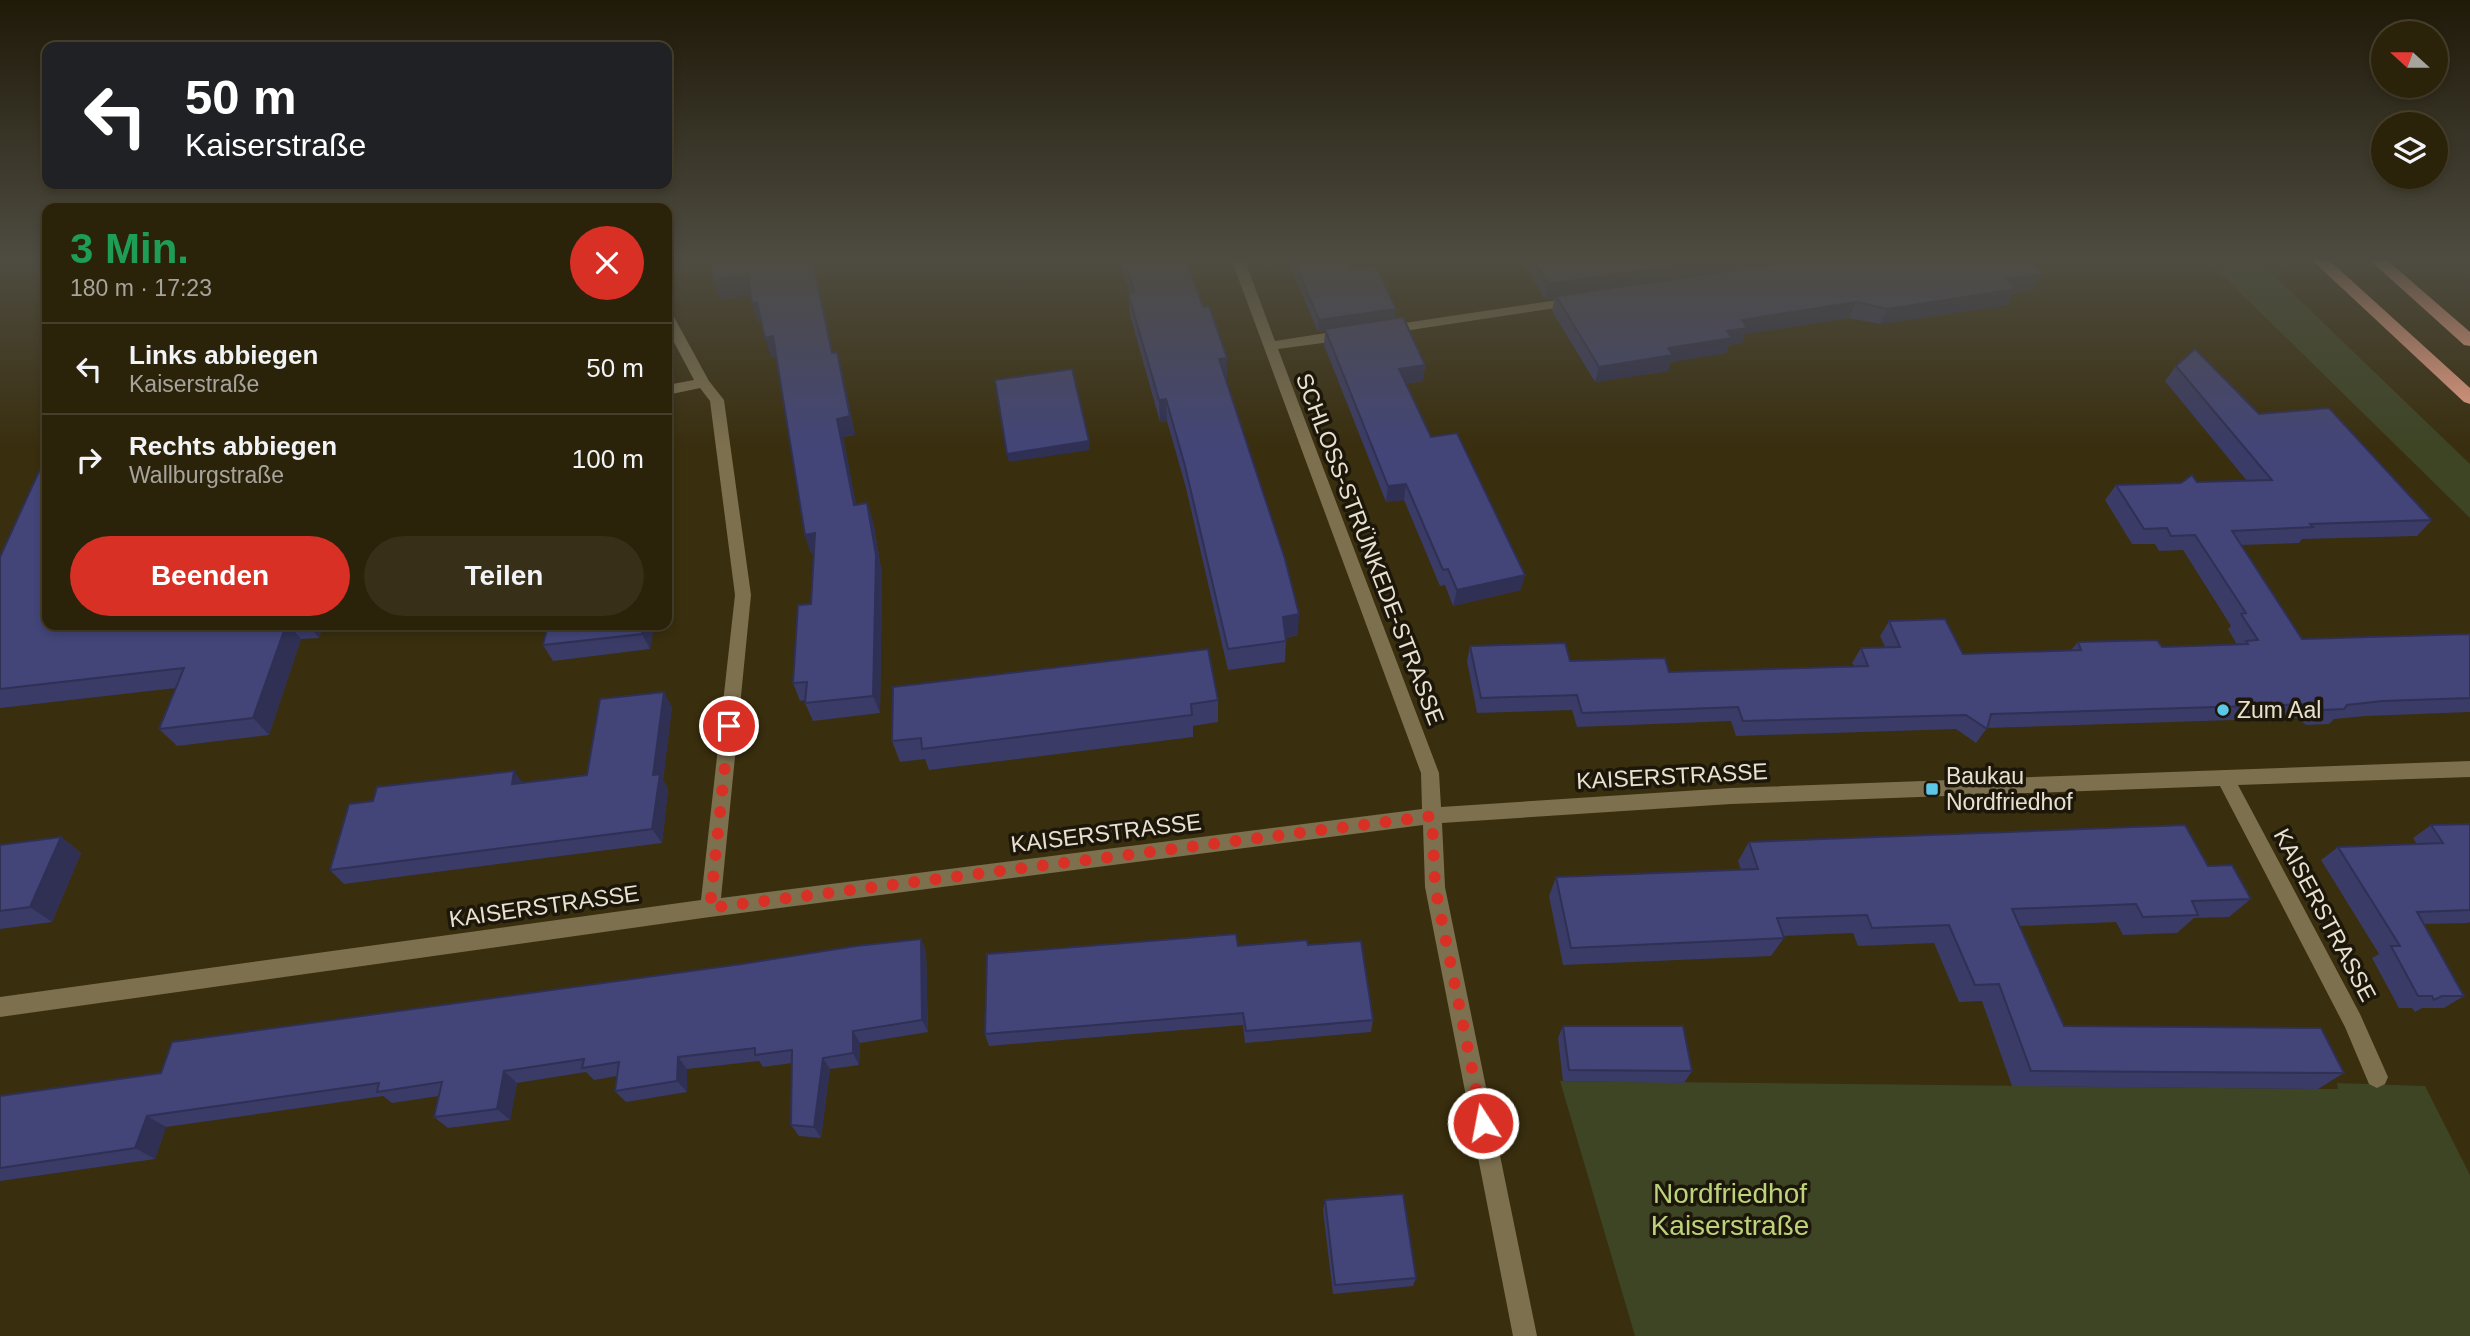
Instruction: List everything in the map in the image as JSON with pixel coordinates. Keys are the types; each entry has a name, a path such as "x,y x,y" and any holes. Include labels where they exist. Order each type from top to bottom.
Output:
{"highway":[{"path":"2389,323 2470,398"},
{"path":"2450,323 2470,341"}],"street":[{"name":"SCHLOSS-STRÜNKEDE-STRASSE","path":"1261,323 1430,774 1435,887 1525,1336"},
{"path":"1269,346 1422,323"},
{"path":"672,326 703,383 717,400 743,595 710,908"},
{"path":"672,389 703,383"},
{"name":"KAISERSTRASSE","path":"0,1007 710,908 1432,816 1731,796 2470,769"},
{"name":"KAISERSTRASSE","path":"2225,778 2353,1021 2377,1077"}],"green space":[{"path":"2272,323 2324,323 2470,464 2470,518"},
{"name":"Nordfriedhof Kaiserstraße","path":"1560,1081 2318,1089 2338,1089 2337,1083 2425,1086 2470,1175 2470,1336 1635,1336"}],"building":[{"path":"762,323 826,323 832,353 837,352 850,416 837,419 854,505 867,503 876,555 873,696 805,703 807,682 793,683 798,605 811,604 815,533 805,535 773,336 765,338"},
{"path":"1137,323 1215,323 1227,358 1219,359 1285,559 1299,614 1283,617 1286,641 1228,649 1185,466 1166,399 1159,400"},
{"path":"1362,323 1406,323 1425,365 1399,369 1431,437 1457,433 1525,575 1457,590 1448,569 1443,570 1406,484 1388,486 1325,329"},
{"path":"1573,323 1744,323 1747,328 1727,331 1732,338 1668,348 1673,355 1599,367"},
{"path":"2195,349 2259,414 2329,408 2432,520 2310,524 2313,527 2232,531 2302,639 2470,634 2470,698 2382,701 2347,705 2344,709 2321,710 2311,704 1991,714 1987,729 1966,715 1743,721 1738,707 1582,713 1577,695 1481,698 1470,646 1565,643 1570,661 1665,658 1669,672 1868,666 1861,648 1900,647 1889,621 1945,619 1963,654 2081,650 2078,642 2157,640 2162,647 2248,644 2246,641 2258,640 2241,614 2246,613 2195,535 2171,536 2167,528 2144,529 2116,485 2181,483 2192,475 2197,482 2272,480 2176,366"},
{"path":"1072,369 1089,441 1007,454 995,380"},
{"path":"42,465 42,630 284,630 253,718 159,729 184,668 0,689 0,557"},
{"path":"547,630 642,630 642,634 543,645"},
{"path":"1208,649 1218,700 1191,704 1192,715 922,749 921,738 892,741 893,687"},
{"path":"664,692 653,775 660,774 652,829 330,870 349,804 373,801 377,787 514,771 512,784 587,775 600,699"},
{"path":"2470,824 2470,910 2417,912 2464,996 2442,996 2434,1000 2432,996 2418,996 2391,946 2400,946 2338,847 2443,843 2431,825"},
{"path":"2185,825 2208,866 2232,865 2251,899 2192,901 2198,915 2143,917 2136,904 2012,909 2064,1026 2321,1028 2344,1073 2031,1071 1999,984 1975,985 1949,925 1872,928 1867,915 1777,918 1784,938 1571,948 1556,877 1758,869 1749,842"},
{"path":"61,837 30,907 0,911 0,845"},
{"path":"1236,934 1238,946 1307,940 1308,945 1361,941 1373,1020 1246,1031 1243,1013 985,1034 987,954"},
{"path":"921,939 922,1020 853,1031 853,1053 823,1058 814,1127 791,1125 792,1050 755,1055 755,1048 678,1057 677,1081 615,1091 619,1062 582,1068 584,1059 504,1071 497,1109 434,1117 442,1082 377,1092 379,1083 147,1116 135,1148 0,1168 0,1096 161,1073 172,1042"},
{"path":"1563,1026 1683,1026 1692,1071 1569,1070"},
{"path":"1403,1194 1416,1278 1335,1285 1325,1200"}],"place":[{"name":"Zum Aal","path":"2223,710"},
{"name":"Baukau Nordfriedhof","path":"1932,789"}],"route":[{"path":"729,726 710,908 1432,816 1435,887 1483,1123"}]}
